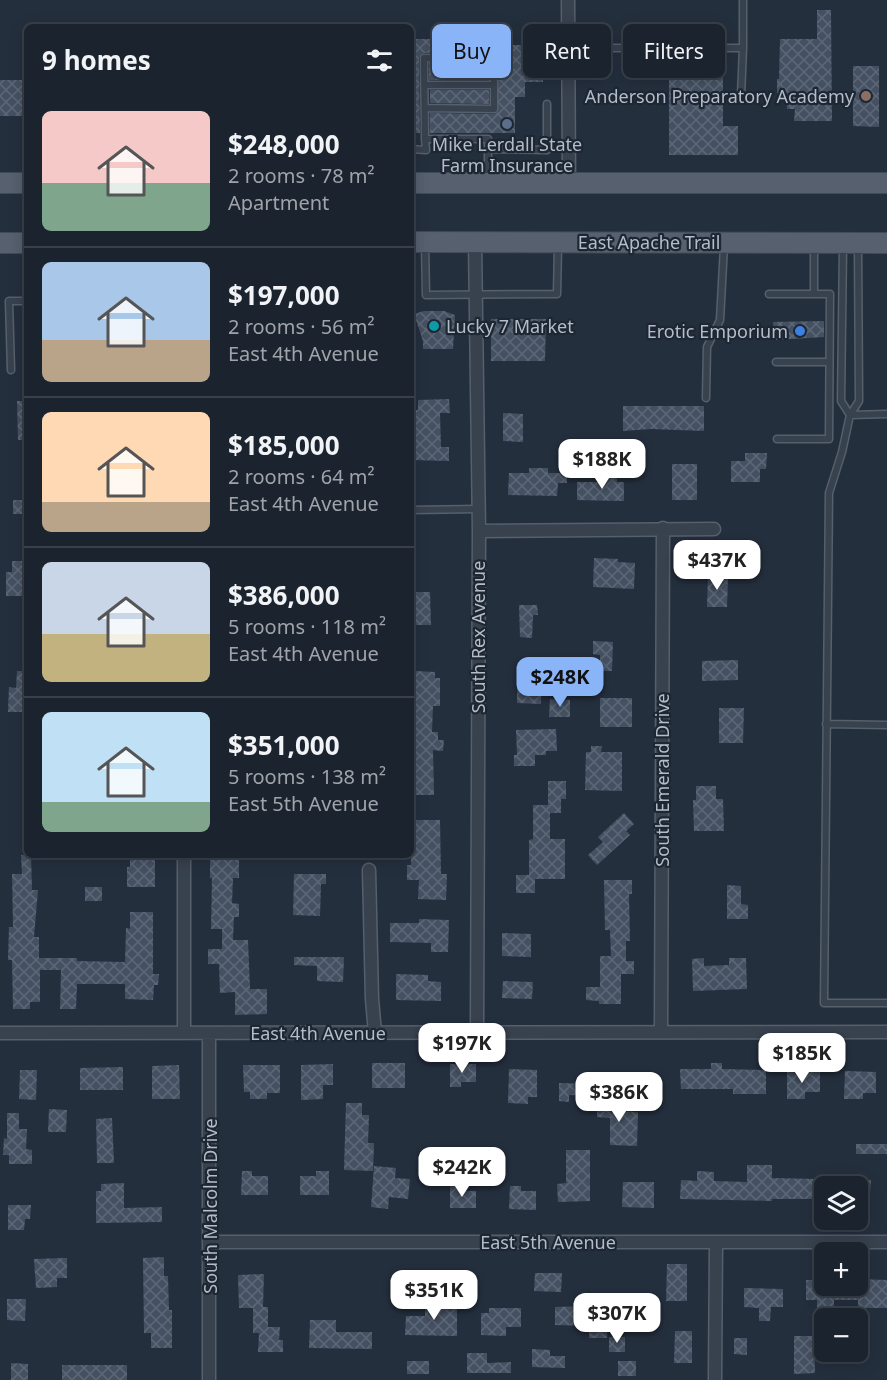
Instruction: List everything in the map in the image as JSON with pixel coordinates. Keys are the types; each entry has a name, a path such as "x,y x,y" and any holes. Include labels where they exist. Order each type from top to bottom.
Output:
{"main road":[{"path":"0,183 24,183"},
{"path":"414,183 887,183"},
{"name":"East Apache Trail","path":"418,242 887,243"},
{"path":"0,243 24,243"}],"street":[{"path":"568,0 568,24"},
{"path":"568,78 569,183"},
{"name":"South Rex Avenue","path":"475,242 479,531 477,1032"},
{"name":"South Emerald Drive","path":"661,1032 663,528"},
{"path":"479,531 714,529"},
{"path":"184,858 184,1033"},
{"path":"369,870 375,1033"},
{"name":"East 4th Avenue","path":"0,1033 887,1032"},
{"name":"South Malcolm Drive","path":"209,1033 209,1380"},
{"name":"East 5th Avenue","path":"210,1242 887,1242"},
{"path":"715,1380 716,1242"}],"lane":[{"path":"741,96 743,0"},
{"path":"611,48 743,48"},
{"path":"414,149 426,150 425,139 424,58 493,59 494,109 425,108"},
{"path":"424,85 494,85"},
{"path":"488,149 547,150 547,104"},
{"path":"425,139 488,140 488,183"},
{"path":"418,242 426,295 557,294 558,242"},
{"path":"706,398 707,347 720,320 724,243"},
{"path":"814,243 814,294"},
{"path":"850,415 842,401 851,243"},
{"path":"851,243 859,401 850,415 842,452 829,493 824,1003 887,1003"},
{"path":"769,294 830,294 829,439 777,439"},
{"path":"0,300 24,301"},
{"path":"9,301 11,370"},
{"path":"776,362 829,362"},
{"path":"850,415 887,414"},
{"path":"414,510 478,509"},
{"path":"826,724 887,724"}],"building":[{"path":"817,10 831,10 832,121 794,121 795,109 787,109 787,93 777,93 780,39 817,39"},
{"path":"414,39 432,39 432,53 424,53 419,58 420,133 414,133"},
{"path":"511,45 523,45 523,78 543,78 543,82 525,82 525,97 515,97 515,133 430,133 430,113 494,114 498,112 498,78 511,78"},
{"path":"429,63 432,63 432,78 489,78 489,80 429,80"},
{"name":"Anderson Preparatory Academy","path":"853,66 879,66 879,127 853,126"},
{"path":"669,78 723,78 723,126 738,126 738,155 669,155"},
{"path":"0,80 24,80 24,116 0,116"},
{"path":"430,90 489,90 489,104 430,103"},
{"name":"Lucky 7 Market","path":"424,311 444,311 455,315 453,349 423,349 423,341 414,314"},
{"path":"491,319 546,319 545,361 491,361"},
{"name":"Erotic Emporium","path":"824,321 824,337 774,340 773,322"},
{"path":"449,399 450,413 440,413 441,447 449,447 449,461 414,460 414,410 418,410 418,400"},
{"path":"17,401 24,401 24,440 18,440"},
{"path":"623,406 704,406 704,431 651,429 623,431"},
{"path":"503,413 523,414 523,442 503,441"},
{"path":"745,453 767,453 766,469 760,469 760,482 731,482 731,461 745,461"},
{"path":"672,464 697,464 697,500 672,500"},
{"path":"529,468 548,468 548,473 567,473 567,483 558,483 557,496 508,495 509,473 529,473"},
{"path":"602,474 617,475 617,482 624,482 624,501 577,500 577,482 602,482"},
{"path":"13,500 24,500 24,514 13,514"},
{"path":"594,558 618,559 618,562 635,563 634,589 593,587"},
{"path":"12,561 24,561 24,596 6,596 6,572 12,572"},
{"path":"708,575 728,576 727,607 707,607"},
{"path":"414,592 430,592 431,625 414,625"},
{"path":"519,605 537,605 538,615 533,615 532,638 520,637"},
{"path":"593,641 613,642 612,671 600,671 600,655 593,654"},
{"path":"738,660 738,680 702,681 702,661"},
{"path":"517,663 542,664 541,704 517,703"},
{"path":"17,671 24,671 24,712 8,712 9,687 16,688"},
{"path":"416,671 435,672 435,678 440,678 440,706 433,706 432,732 438,732 438,740 444,740 443,751 433,750 434,795 414,795 414,680 416,680"},
{"path":"600,698 632,698 632,727 600,727"},
{"path":"550,699 570,700 570,717 549,717"},
{"path":"719,708 744,708 743,743 719,743"},
{"path":"556,729 557,751 546,751 546,755 535,755 535,766 514,766 514,755 517,755 516,730"},
{"path":"591,746 602,746 601,752 622,752 622,791 585,790 586,752 591,752"},
{"path":"548,781 566,781 566,799 561,799 561,813 550,813 550,839 565,839 565,879 535,879 535,893 516,893 516,875 529,875 529,840 533,839 533,805 548,805"},
{"path":"696,786 716,786 716,799 723,799 724,831 694,831 693,800 696,800"},
{"path":"624,813 634,824 626,831 630,835 597,865 588,855 603,842 598,837"},
{"path":"414,820 440,820 441,874 447,874 446,900 418,899 419,880 407,880 407,865 411,865 411,858 414,858"},
{"path":"21,855 24,855 24,858 31,858 32,890 38,890 34,937 39,937 39,958 125,962 126,928 130,929 130,912 153,912 153,974 159,974 158,985 154,985 153,1000 125,999 125,984 77,984 76,1009 60,1009 61,970 40,970 40,1002 30,1002 30,1009 13,1009 12,960 8,960 9,927 13,927 12,874 22,874"},
{"path":"130,858 155,858 155,887 127,887 127,867 130,867"},
{"path":"210,858 239,860 239,878 233,878 232,903 239,904 239,917 234,917 233,940 248,940 250,989 267,989 267,1014 235,1015 235,992 220,993 219,964 208,964 208,949 222,949 222,929 211,929 212,878 210,878"},
{"path":"294,874 326,874 326,884 321,884 320,916 293,915"},
{"path":"604,880 632,880 632,894 629,894 630,941 626,941 626,961 634,961 634,974 621,974 621,1004 599,1004 599,1001 586,1000 586,987 600,987 600,956 611,956 610,930 605,930"},
{"path":"727,885 741,886 741,904 748,905 748,919 727,919"},
{"path":"85,887 102,887 102,901 85,901"},
{"path":"419,919 449,920 448,952 431,952 431,943 390,942 390,923 419,923"},
{"path":"502,933 531,934 531,957 502,956"},
{"path":"294,957 344,957 343,982 317,981 317,966 294,965"},
{"path":"704,958 704,966 729,965 729,958 746,958 747,989 693,991 692,959"},
{"path":"396,974 428,975 428,981 441,982 441,1001 396,1000"},
{"path":"503,981 533,982 532,999 502,998"},
{"path":"372,1063 405,1063 405,1088 372,1088"},
{"path":"711,1063 722,1063 722,1069 766,1070 766,1094 733,1094 733,1089 681,1089 680,1069 711,1069"},
{"path":"333,1064 333,1085 323,1085 323,1099 301,1100 301,1065"},
{"path":"450,1064 476,1064 476,1082 461,1082 461,1087 450,1087"},
{"path":"179,1065 180,1099 152,1099 152,1066"},
{"path":"243,1065 280,1065 280,1093 267,1093 267,1099 250,1099 250,1092 244,1092"},
{"path":"123,1067 123,1090 80,1090 80,1068"},
{"path":"509,1069 537,1070 537,1097 528,1097 528,1104 508,1103"},
{"path":"20,1070 37,1070 36,1100 19,1099"},
{"path":"787,1071 820,1071 820,1092 805,1092 805,1099 787,1099"},
{"path":"845,1071 876,1072 876,1093 863,1093 863,1099 844,1099"},
{"path":"559,1083 592,1084 592,1096 569,1095 569,1102 559,1101"},
{"path":"597,1100 619,1100 619,1111 638,1112 637,1146 610,1145 610,1118 597,1117"},
{"path":"346,1103 362,1103 362,1115 369,1115 368,1143 374,1143 373,1171 344,1170"},
{"path":"49,1109 67,1110 66,1132 48,1132"},
{"path":"7,1113 19,1113 19,1129 27,1129 26,1149 32,1150 32,1164 9,1164 9,1155 3,1155 4,1138 7,1139"},
{"path":"112,1118 114,1163 97,1163 96,1119"},
{"path":"856,1144 887,1144 887,1154 856,1154"},
{"path":"566,1150 590,1150 590,1201 558,1202 557,1184 566,1183"},
{"path":"747,1165 772,1165 772,1178 814,1179 814,1199 772,1199 772,1201 680,1199 681,1180 697,1181 697,1171 714,1172 714,1181 747,1182"},
{"path":"374,1166 396,1168 395,1178 410,1179 408,1199 389,1197 388,1209 371,1207"},
{"path":"242,1171 252,1171 252,1176 268,1176 268,1195 241,1195"},
{"path":"316,1171 329,1171 329,1195 300,1195 300,1176 316,1176"},
{"path":"868,1180 871,1180 870,1194 868,1194"},
{"path":"623,1182 654,1182 654,1208 622,1207"},
{"path":"124,1183 124,1208 162,1207 162,1222 96,1223 96,1191 101,1191 101,1184"},
{"path":"450,1184 462,1184 462,1191 476,1191 476,1208 450,1208"},
{"path":"510,1186 521,1186 521,1191 536,1191 536,1210 509,1209"},
{"path":"8,1205 31,1205 30,1219 25,1219 24,1230 8,1230"},
{"path":"164,1257 164,1276 168,1276 169,1310 172,1310 172,1348 151,1348 151,1333 144,1333 143,1258"},
{"path":"67,1258 67,1278 57,1278 57,1287 36,1288 34,1259"},
{"path":"667,1264 687,1264 687,1301 666,1301"},
{"path":"535,1273 562,1273 561,1292 534,1291"},
{"path":"264,1274 263,1307 268,1307 268,1327 280,1327 279,1340 283,1340 283,1352 258,1352 259,1333 253,1333 253,1308 239,1308 238,1275"},
{"path":"868,1279 887,1280 887,1308 858,1308 858,1300 834,1300 834,1308 817,1308 817,1300 806,1300 806,1280 814,1280 814,1296 868,1296"},
{"path":"744,1288 783,1289 783,1307 771,1307 770,1321 759,1321 759,1308 744,1307"},
{"path":"7,1299 26,1299 25,1321 7,1320"},
{"path":"425,1304 457,1304 457,1336 405,1335 406,1316 425,1316"},
{"path":"555,1307 608,1307 607,1338 589,1338 589,1326 555,1325"},
{"path":"489,1308 521,1308 521,1327 506,1327 506,1336 481,1335 481,1313 489,1313"},
{"path":"310,1320 336,1320 336,1332 372,1332 372,1349 309,1348"},
{"path":"675,1331 692,1331 692,1363 674,1363"},
{"path":"794,1336 814,1336 815,1373 794,1374"},
{"path":"609,1337 625,1337 625,1352 609,1352"},
{"path":"734,1338 747,1338 747,1355 734,1354"},
{"path":"532,1349 550,1350 550,1356 565,1356 565,1368 532,1367"},
{"path":"467,1353 487,1353 487,1363 511,1362 511,1373 467,1373"},
{"path":"407,1361 429,1361 429,1374 407,1374"},
{"path":"618,1361 636,1361 636,1376 618,1376"},
{"path":"11,1363 28,1364 28,1380 11,1380"},
{"path":"62,1365 127,1365 127,1380 62,1380"}],"place":[{"name":"Anderson Preparatory Academy","path":"866,96"},
{"name":"Mike Lerdall State Farm Insurance","path":"507,124"},
{"name":"Lucky 7 Market","path":"434,326"},
{"name":"Erotic Emporium","path":"800,331"}]}
